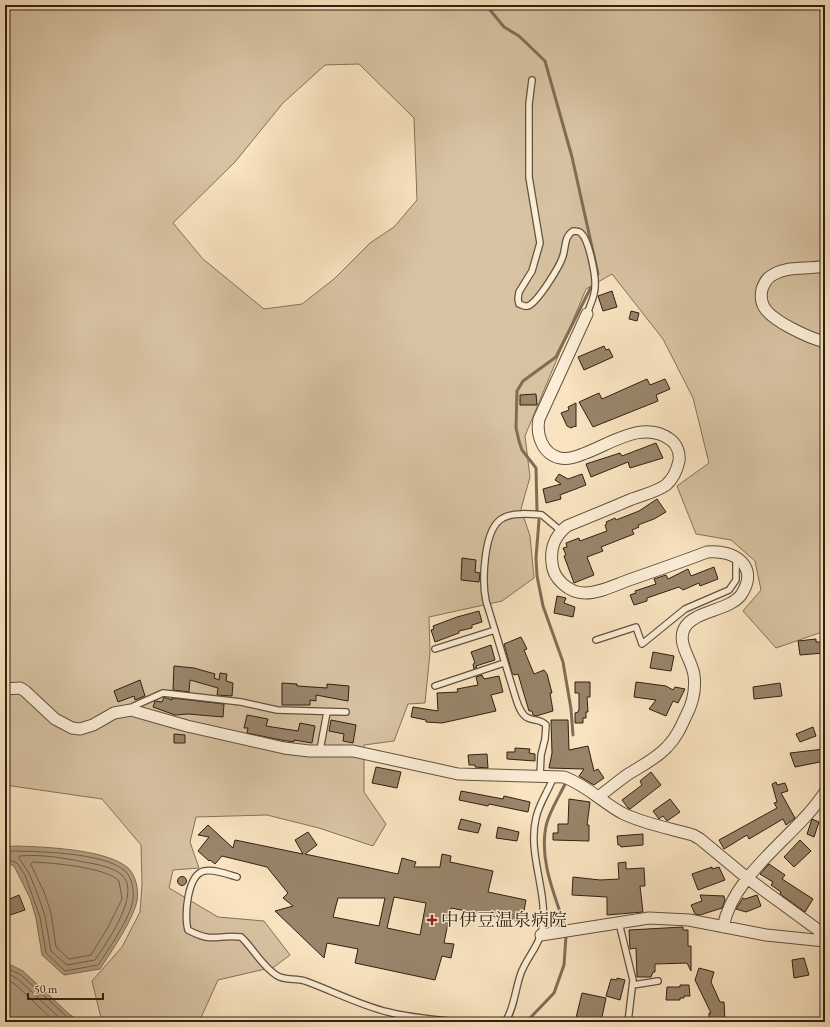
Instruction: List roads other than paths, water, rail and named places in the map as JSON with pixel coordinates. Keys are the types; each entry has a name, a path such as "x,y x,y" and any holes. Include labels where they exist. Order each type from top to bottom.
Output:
{"street":[{"path":"825,266 787,269 779,272 770,277 764,284 761,292 762,302 768,312 806,336 825,342"},
{"path":"587,314 539,419 538,427 542,443 547,450 556,457 568,459 635,433 650,431 665,435 674,442 680,458 678,469 666,485 567,526 561,531 552,547 552,569 559,580 571,589 584,593 598,592 707,552 724,552 736,557 743,565 747,574 745,588 740,597 729,604 696,618 684,628 682,636 694,674 694,696 677,735 658,755 598,797"},
{"path":"5,689 20,688 26,691 55,719 72,728 80,729 93,725 114,713 131,710 253,742 284,748 354,751 458,774 554,776 574,781 632,818 693,835 700,839 747,878 825,935"},
{"path":"722,927 729,908 747,878 775,850 825,794"},
{"path":"541,935 649,918 667,918 766,935 798,937 825,941"}],"lane":[{"path":"532,80 528,104 529,177 540,243 532,271 519,292 519,304 529,306 538,297 563,256 567,236 573,231 578,231 581,232 584,238 594,275 595,287 587,314"},
{"path":"540,776 541,755 545,739 546,725 537,720 528,718 521,711 504,663 484,592 487,552 491,529 501,518 506,516 542,515 561,531"},
{"path":"596,640 636,627 642,644 685,609 729,590 736,580 736,557"},
{"path":"435,649 495,630"},
{"path":"435,686 504,663"},
{"path":"131,710 134,706 163,693 241,702 277,710 346,712"},
{"path":"320,750 327,712"},
{"path":"505,1022 511,1009 522,969 539,944 541,935 544,913 536,857 534,830 536,817 554,776"},
{"path":"825,852 825,862"},
{"path":"237,877 211,871 203,871 193,879 186,922 188,930 209,939 233,936 241,937 266,968 284,979 303,981 386,1012 407,1017 460,1022"},
{"path":"619,923 632,974 633,985 628,1022"},
{"path":"633,985 658,981"}],"water":[{"path":"16,846 58,848 104,856 127,867 133,874 138,897 135,909 121,936 100,969 64,975 42,955 36,918 30,898 14,866 5,862 5,847"},
{"path":"5,962 23,971 69,1014 81,1022 13,1022 5,1017"}],"waterway":[{"path":"486,5 504,27 519,36 545,61 572,157 598,274"},
{"path":"537,510 536,468 522,450 516,428 517,391 523,381 556,357 591,287"},
{"path":"539,520 536,558 537,576 543,606 563,662 571,709 573,735"},
{"path":"565,784 549,815 544,839 546,865 549,878 565,927"},
{"path":"529,1022 531,1017 554,993 564,965 566,936"}],"place":[{"name":"中伊豆温泉病院","path":"432,920"}]}
